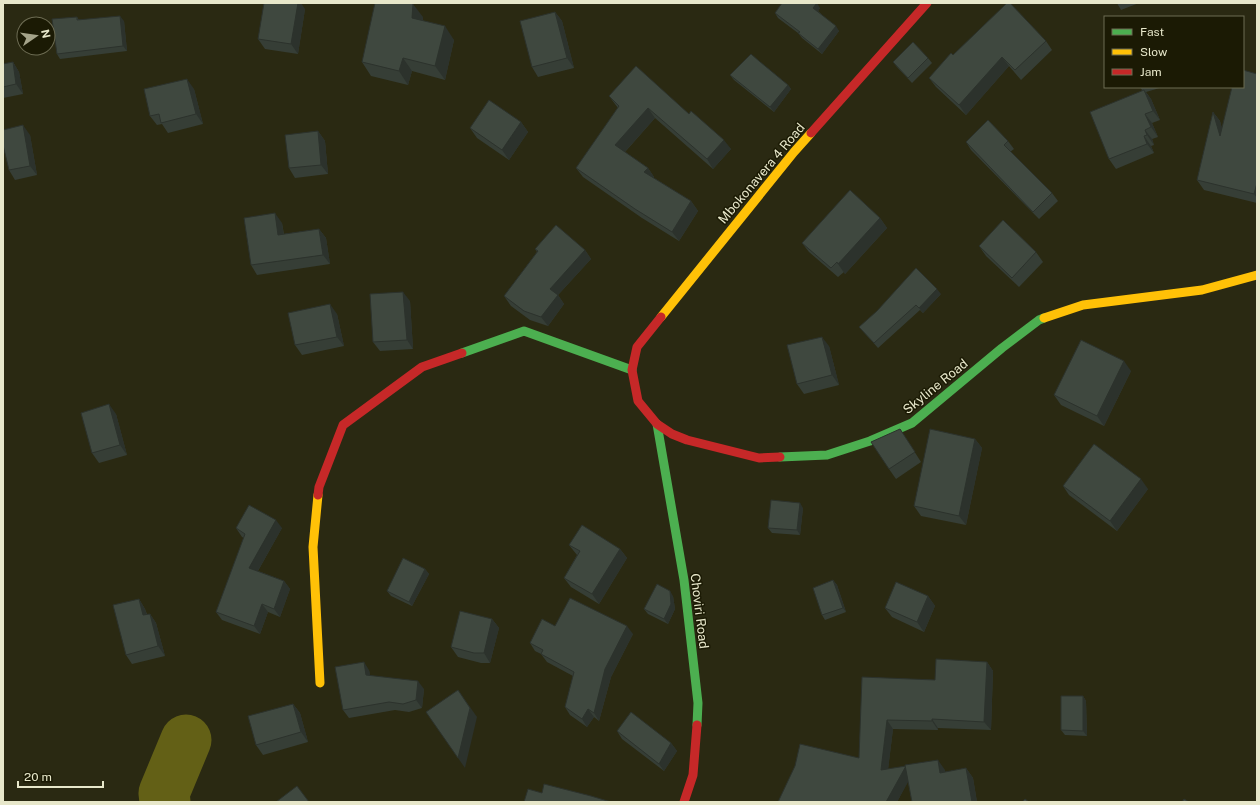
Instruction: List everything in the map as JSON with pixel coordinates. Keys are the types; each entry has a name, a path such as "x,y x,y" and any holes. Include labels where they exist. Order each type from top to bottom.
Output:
{"street":[{"name":"Mbokonavera 4 Road","path":"632,370 636,347 794,152 927,3"},
{"name":"Skyline Road","path":"632,370 638,401 657,424 672,434 687,440 759,458 827,455 870,441 912,423 1002,348 1039,320 1083,305 1202,290 1257,275"},
{"path":"320,683 313,547 319,487 343,425 422,367 524,332 632,370"},
{"name":"Choviri Road","path":"657,424 684,580 698,703 693,775 684,802"}],"building":[{"path":"264,3 298,3 291,44 258,39"},
{"path":"375,3 410,3 413,4 412,18 445,26 435,66 403,58 399,71 362,62"},
{"path":"782,3 817,3 813,8 836,26 818,49 798,33 800,32 775,13"},
{"path":"1007,3 1010,3 1046,41 1015,70 1002,57 959,105 929,78 951,53 953,55"},
{"path":"555,12 567,58 532,67 520,21"},
{"path":"120,16 123,46 57,54 56,19 77,17 77,20"},
{"path":"913,42 928,58 908,78 893,62"},
{"path":"751,54 788,85 770,107 730,75"},
{"path":"13,62 16,84 3,87 3,64"},
{"path":"636,66 689,114 691,111 724,140 707,159 648,108 615,145 648,168 644,172 691,201 672,232 635,209 576,168 619,106 609,96"},
{"path":"1244,70 1257,74 1257,183 1254,194 1197,180 1213,112 1220,136 1232,88 1244,88"},
{"path":"187,79 196,114 161,123 159,114 150,116 144,89"},
{"path":"1144,90 1153,111 1145,114 1151,127 1145,130 1147,135 1144,136 1147,144 1109,159 1090,112"},
{"path":"489,100 521,122 502,150 470,128"},
{"path":"988,120 1008,141 1004,145 1052,193 1033,212 966,142"},
{"path":"23,125 30,166 9,170 3,145 3,130"},
{"path":"318,131 321,165 289,168 285,135"},
{"path":"850,190 880,218 838,264 837,262 831,268 802,243"},
{"path":"275,213 278,235 319,229 323,255 251,265 244,218"},
{"path":"1003,220 1036,252 1012,278 979,246"},
{"path":"556,225 585,250 550,289 558,295 541,317 524,311 504,296 538,251 535,249"},
{"path":"916,268 937,289 919,308 916,305 874,343 859,327 877,311"},
{"path":"403,292 407,340 373,342 370,294"},
{"path":"330,304 337,337 295,345 288,313"},
{"path":"822,337 832,375 797,384 787,345"},
{"path":"1081,340 1124,361 1097,416 1054,395"},
{"path":"109,404 120,445 92,453 81,413"},
{"path":"900,429 915,452 889,469 871,442"},
{"path":"930,429 975,439 959,516 914,506"},
{"path":"1094,444 1141,479 1110,521 1063,486"},
{"path":"771,500 800,503 797,530 768,528"},
{"path":"249,505 276,520 249,568 284,581 274,609 262,604 254,626 216,612 245,534 236,528"},
{"path":"582,525 620,549 592,594 564,578 580,551 569,545"},
{"path":"403,558 425,569 409,602 387,591"},
{"path":"833,580 843,608 822,615 813,588"},
{"path":"896,582 928,596 917,622 885,608"},
{"path":"657,584 670,591 671,604 664,619 644,609"},
{"path":"570,598 627,626 605,669 594,713 588,709 582,719 565,707 574,672 541,654 543,650 530,643 542,619 555,626"},
{"path":"139,599 143,615 150,614 158,646 126,655 113,605"},
{"path":"460,611 492,619 484,653 474,653 451,647"},
{"path":"936,659 987,662 984,722 932,719 932,721 887,720 881,770 906,766 886,802 778,802 795,766 800,744 859,758 862,677 935,680"},
{"path":"364,662 366,675 418,681 416,700 403,704 389,702 343,710 335,667"},
{"path":"458,690 470,708 458,758 426,712"},
{"path":"1061,696 1083,696 1083,731 1061,730"},
{"path":"293,704 301,732 256,745 248,716"},
{"path":"631,712 671,743 659,764 617,731"},
{"path":"938,760 940,773 966,768 972,802 912,802 905,765"},
{"path":"544,784 611,802 524,802 528,789 542,793"},
{"path":"297,786 309,802 276,802"},
{"path":"1025,799 1029,802 1022,802"},
{"path":"1184,799 1189,802 1182,802"}],"waterway":[{"path":"165,802 164,793 186,740"}],"traffic: fast":[{"path":"780,457 827,455 870,441 912,423 1002,348 1039,320 1044,318"},
{"path":"462,353 524,331 632,370"},
{"path":"657,424 684,580 698,703 697,725"}],"traffic: slow":[{"path":"661,317 811,133"},
{"path":"1044,318 1083,305 1202,290 1257,275"},
{"path":"318,495 313,547 320,683"}],"traffic: jam":[{"path":"811,133 927,3"},
{"path":"661,317 637,347 632,370 638,401 657,424 672,434 687,440 759,458 780,457"},
{"path":"318,495 319,487 343,425 422,367 462,353"},
{"path":"684,802 693,775 697,725"}]}
